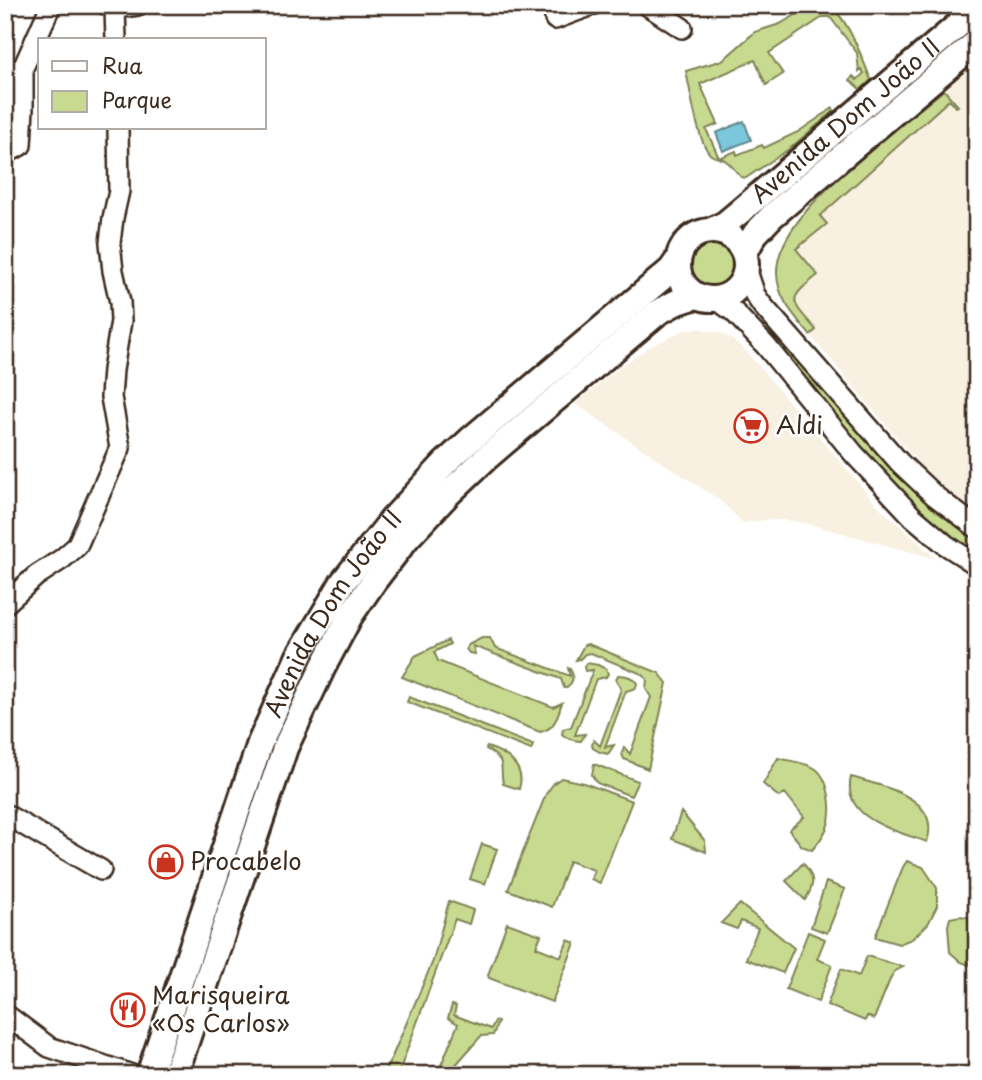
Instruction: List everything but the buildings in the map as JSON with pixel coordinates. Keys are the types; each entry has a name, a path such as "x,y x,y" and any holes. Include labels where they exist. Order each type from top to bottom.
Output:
{"main road":[{"name":"Avenida Dom João II","path":"149,1075 260,743 299,656 343,582 391,520 445,463 671,270 693,236 724,224 737,214 977,9"},
{"name":"Avenida Dom João II","path":"175,1075 285,748 350,616 407,538 469,474 657,313 675,303 733,292 739,286 755,234 772,216 977,42"},
{"path":"712,230 735,238 746,261"},
{"path":"678,260 678,270 687,290 706,298"}],"street":[{"path":"5,154 21,145 23,68 51,5"},
{"path":"116,38 111,7 138,5"},
{"path":"555,19 593,5"},
{"path":"647,5 682,28"},
{"path":"5,87 6,74 23,68"},
{"path":"5,604 36,576 77,546 120,448 111,397 121,321 110,243 119,191 118,130"},
{"path":"746,261 755,295 762,305 900,463 935,496 977,528"},
{"path":"706,298 734,312 766,346 854,454 913,517 946,545 977,565"},
{"path":"5,814 101,870"},
{"path":"5,1014 50,1047 132,1075"}],"shaded area":[{"path":"962,73 977,78 977,513 926,472 787,308 777,274 781,253 790,235 803,215 823,193"},
{"path":"702,329 721,333 743,348 879,507 937,559 805,523 767,520 743,523 722,502 575,404 621,366 651,346 685,330"}],"green space":[{"path":"813,5 830,7 843,20 871,80 861,90 850,80 853,76 857,80 864,73 861,69 859,71 857,53 830,17 823,17 769,53 783,74 766,85 755,60 700,84 718,124 706,129 719,158 715,157 706,149 698,129 686,71 723,60 755,32 780,24"},
{"path":"944,90 958,106 949,100 820,216 827,224 796,249 818,275 800,290 795,301 816,330 810,335 780,292 777,274 779,256 787,238 799,220 830,186"},
{"path":"833,108 834,111 789,149 746,178 741,177 719,158 736,151 737,155 762,145 764,148 798,132"},
{"path":"712,239 722,241 730,247 736,255 736,275 730,283 722,289 712,291 702,289 694,283 688,275 686,265 688,255 694,247 702,241"},
{"path":"767,323 911,487 977,541 977,555 930,521 879,469 760,329"},
{"path":"482,638 490,638 495,648 570,676 568,668 573,677 572,681 564,688 561,679 473,646 475,654 469,653 466,649 468,645"},
{"path":"448,640 450,644 434,652 438,661 553,707 562,703 553,725 540,732 402,677 415,656"},
{"path":"588,644 659,673 667,683 648,769 624,759 622,754 624,747 630,754 651,697 646,689 647,679 642,674 591,653 576,660 584,645"},
{"path":"586,663 606,669 608,674 596,679 575,735 585,734 581,741 575,741 562,734 563,729 571,727 593,670 585,671"},
{"path":"618,675 629,677 637,683 636,688 626,691 605,747 614,745 608,754 600,752 592,745 594,740 600,746 621,689 616,679"},
{"path":"409,697 533,745 531,750 407,702"},
{"path":"487,747 513,762 520,774 519,789 503,784 500,761"},
{"path":"778,758 816,769 827,786 830,801 829,821 825,833 812,850 802,846 789,830 804,817 785,793 779,797 763,784"},
{"path":"594,764 638,781 631,796 597,783 592,775"},
{"path":"851,777 893,790 918,804 926,814 929,827 927,842 887,828 863,813 854,803 850,791"},
{"path":"561,778 584,783 632,801 600,883 591,879 594,870 569,861 552,907 508,890 546,794"},
{"path":"681,812 705,841 706,852 672,839"},
{"path":"482,844 497,849 485,884 470,879"},
{"path":"907,861 923,867 937,888 937,906 928,924 912,939 899,944 875,937"},
{"path":"803,863 812,881 811,890 805,900 786,881"},
{"path":"826,882 845,889 827,933 811,927"},
{"path":"449,901 473,910 469,924 455,919 399,1072 404,1075 383,1075 433,961"},
{"path":"740,904 794,948 783,973 746,959 758,928 741,921 737,929 721,923"},
{"path":"960,916 977,919 977,946 969,965 950,952 950,918"},
{"path":"507,923 541,935 536,947 561,957 568,940 575,943 552,1002 489,978"},
{"path":"808,932 825,939 817,959 832,965 818,1002 786,989"},
{"path":"867,956 903,967 891,977 874,1019 867,1016 865,1021 827,1005 841,969 859,976"},
{"path":"452,1005 456,1006 454,1015 491,1029 495,1021 498,1022 493,1035 481,1036 447,1075 437,1075 458,1024 448,1018"}],"water":[{"path":"744,121 751,140 723,151 716,133"}],"place":[{"name":"Aldi","path":"751,426"},
{"name":"Procabelo","path":"166,862"},
{"name":"Marisqueira «Os Carlos»","path":"128,1010"}]}
